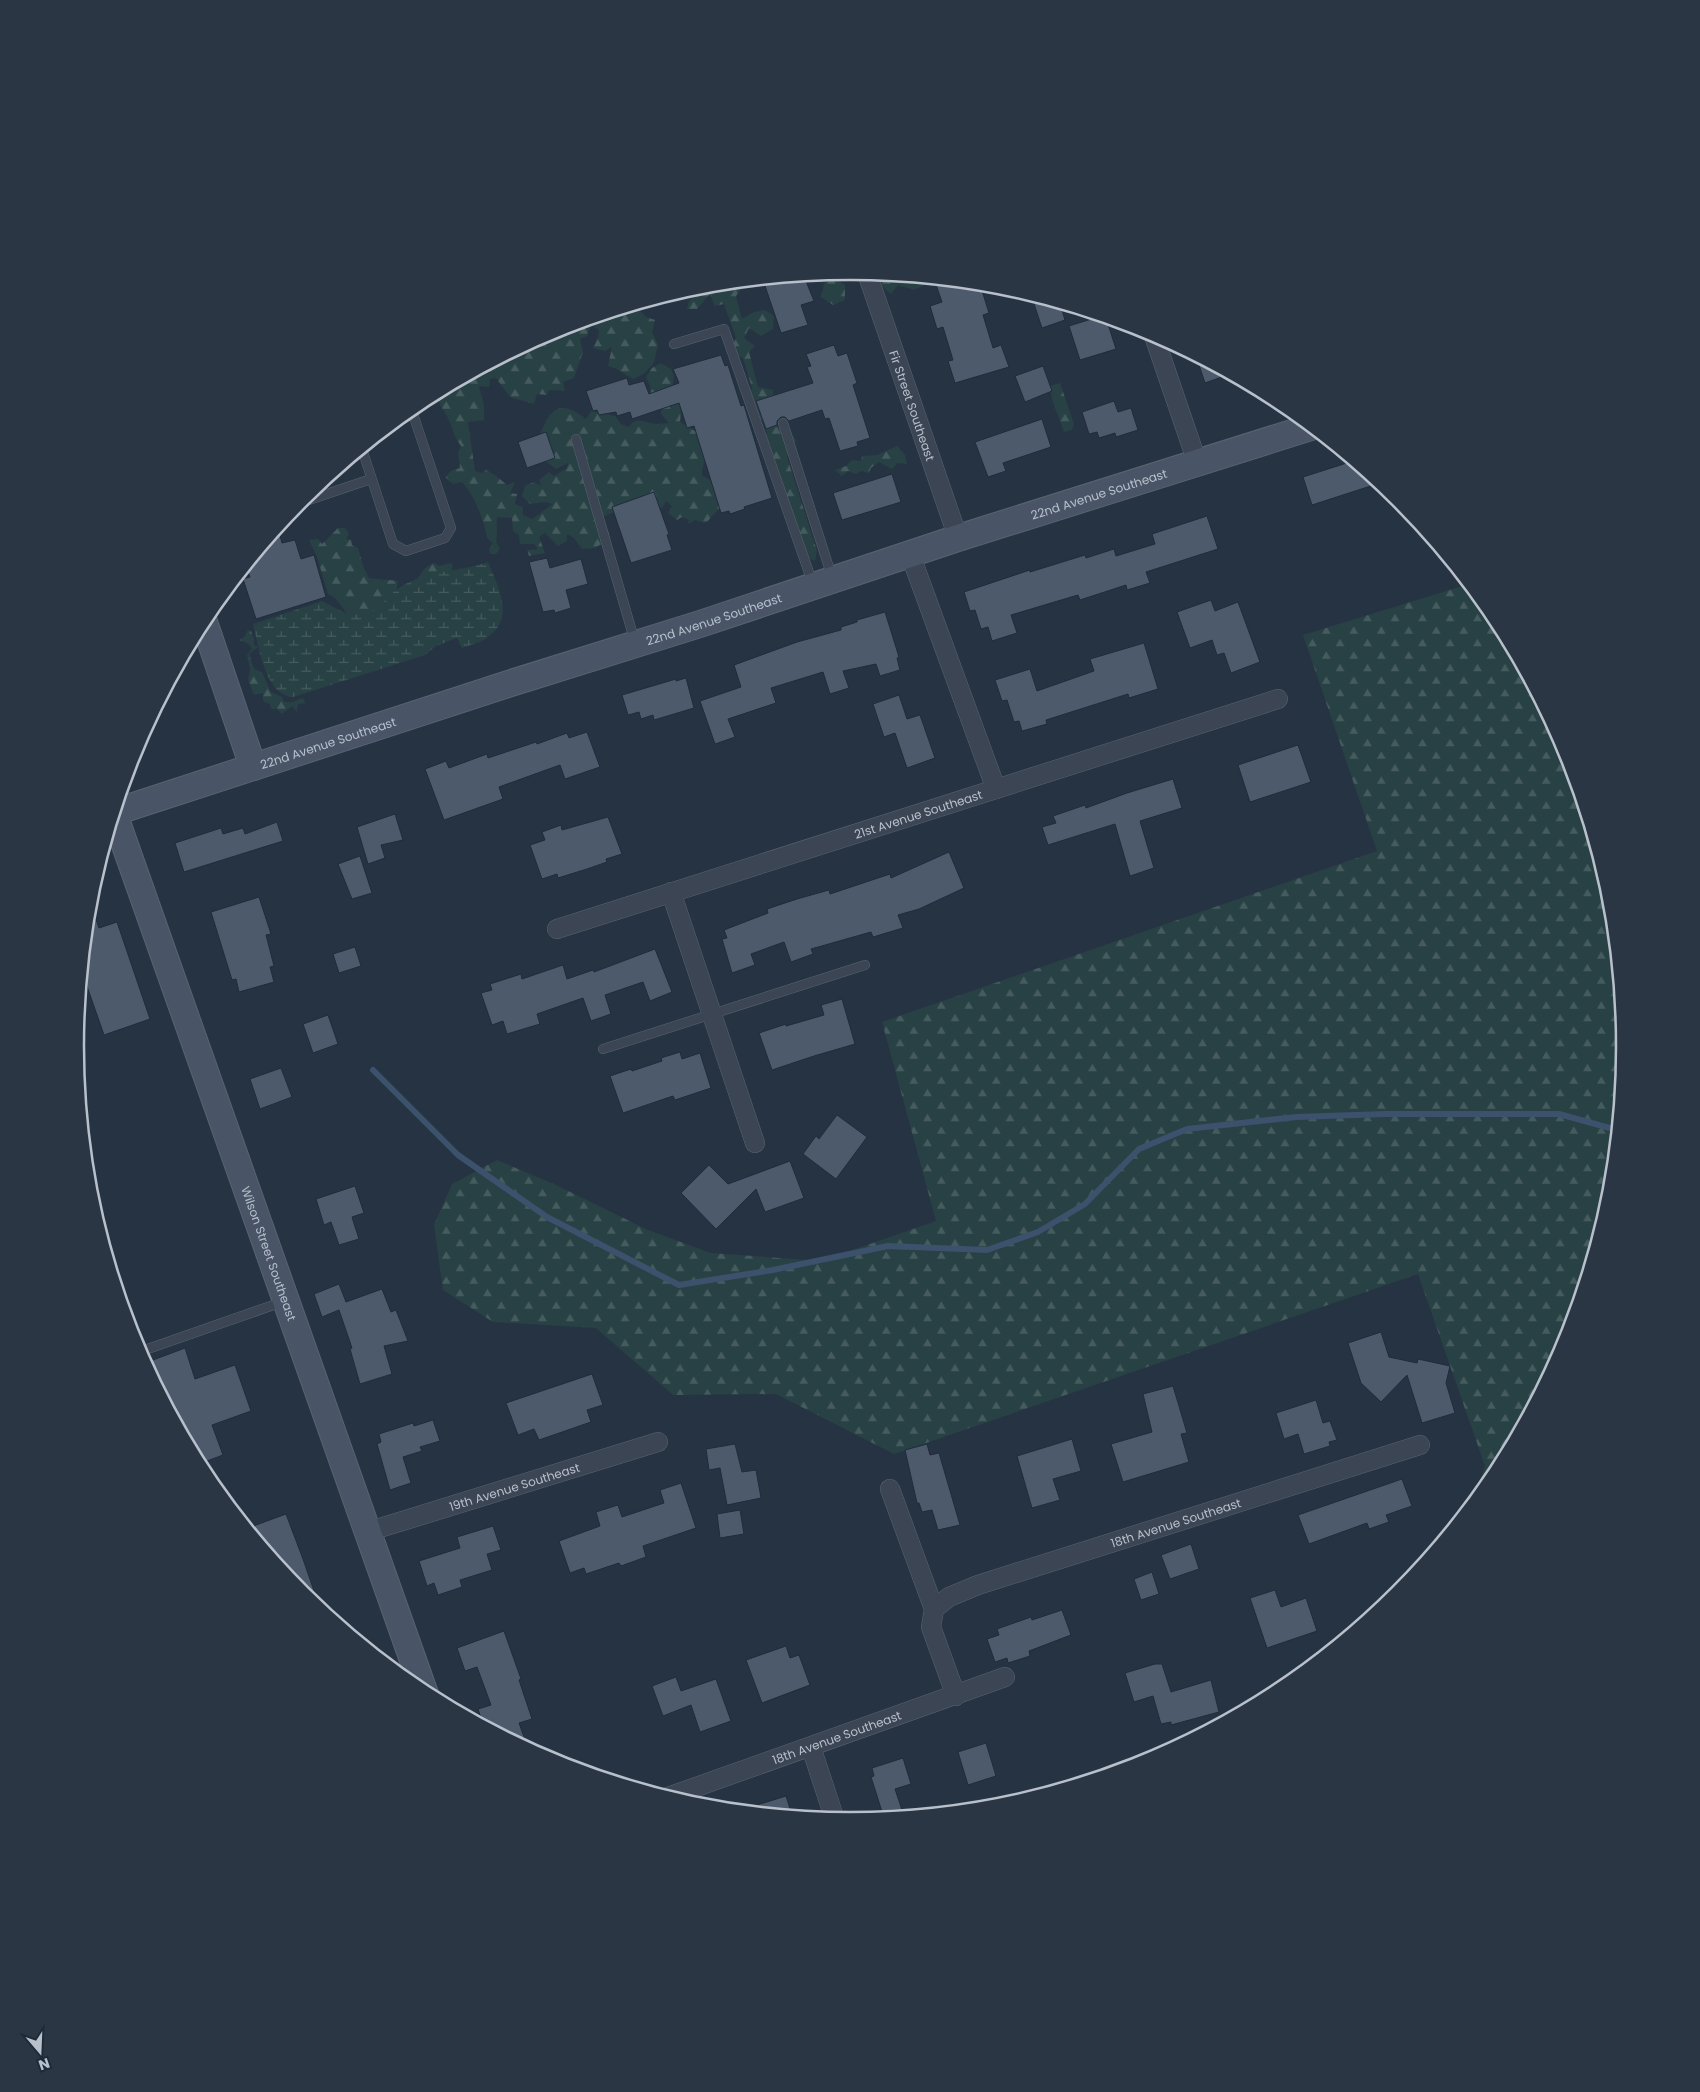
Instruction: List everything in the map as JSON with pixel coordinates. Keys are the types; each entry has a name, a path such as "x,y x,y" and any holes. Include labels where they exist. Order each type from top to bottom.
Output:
{"street":[{"name":"Fir Street Southeast","path":"870,280 958,538"},
{"path":"1157,344 1197,462"},
{"name":"22nd Avenue Southeast","path":"121,811 958,538 1304,429"},
{"path":"910,554 996,789"},
{"path":"207,629 253,768"},
{"name":"21st Avenue Southeast","path":"557,928 1278,699"},
{"name":"Wilson Street Southeast","path":"118,821 370,1531 420,1680"},
{"path":"670,892 755,1143"},
{"name":"19th Avenue Southeast","path":"370,1531 658,1442"},
{"name":"18th Avenue Southeast","path":"934,1609 949,1597 978,1585 1420,1445"},
{"path":"890,1489 934,1609 931,1627 956,1696"},
{"name":"18th Avenue Southeast","path":"680,1793 1005,1678"},
{"path":"811,1747 832,1812"}],"lane":[{"path":"674,344 724,329 824,583"},
{"path":"364,455 393,544 406,551 445,538 451,528 414,416"},
{"path":"784,423 824,583"},
{"path":"576,439 636,644"},
{"path":"314,498 371,479"},
{"path":"603,1049 711,1013 864,966"},
{"path":"147,1349 288,1300"}],"green space":[{"path":"837,280 845,285 845,300 833,305 821,297 825,281"},
{"path":"876,281 928,284 914,290 898,285 891,294"},
{"path":"742,287 736,296 742,319 754,312 765,310 774,316 773,329 761,336 749,328 744,338 755,346 749,352 758,387 773,390 774,399 767,406 775,426 791,431 796,441 790,448 787,457 817,551 815,561 806,557 785,497 779,471 772,462 764,438 767,433 762,419 745,398 752,388 743,358 738,356 733,345 736,338 724,304 715,306 710,294 697,309 687,309 689,301 693,296"},
{"path":"639,310 646,317 655,320 652,332 658,345 654,362 645,373 633,379 608,366 612,347 605,351 593,348 598,338 599,330 591,325 587,336 580,339 583,352 574,378 563,382 565,391 549,390 547,395 537,394 534,404 510,397 496,378 490,379 489,387 479,386 484,405 484,420 468,422 475,471 482,473 486,470 507,485 515,482 510,493 517,494 515,504 523,507 523,515 532,519 553,504 545,502 530,504 522,496 525,486 534,482 541,486 539,480 549,472 554,476 567,468 568,463 556,469 544,460 534,447 552,413 558,409 565,408 574,411 586,419 591,411 615,416 621,424 629,427 635,421 656,424 669,423 661,414 661,404 651,396 650,386 646,377 652,368 661,363 671,369 674,376 673,384 681,411 680,422 703,436 706,457 702,475 713,482 724,503 706,523 695,520 688,524 689,520 682,517 677,520 668,513 672,506 666,501 662,508 624,508 602,517 611,538 595,548 582,549 574,538 567,534 567,541 558,546 545,533 539,537 545,553 529,556 527,550 538,549 534,544 520,544 519,535 513,531 512,518 497,517 496,542 500,549 496,554 490,554 489,549 493,543 487,538 484,524 471,494 462,482 453,484 445,477 452,470 460,468 458,452 461,446 439,400 467,382 511,359 557,338 604,320"},
{"path":"1060,383 1074,424 1072,430 1064,432 1052,399 1050,386"},
{"path":"897,446 905,455 907,464 897,463 892,469 879,462 871,468 869,473 861,471 856,474 848,471 842,476 835,470 846,466 852,460 861,461 862,456 877,455"},
{"path":"338,528 345,528 349,534 346,539 351,540 352,545 358,548 363,566 369,578 398,581 396,594 374,615 349,616 335,598 328,594 317,557 309,540 318,539 322,544"},
{"path":"488,562 500,591 503,611 501,621 496,630 484,640 462,648 457,638 436,646 425,655 293,697 283,695 270,680 261,657 253,624 322,601 346,613 362,614 374,610 399,588 409,582 431,574"},
{"path":"435,563 439,566 450,563 453,565 451,573 418,580 424,569"},
{"path":"1462,586 1487,620 1514,663 1558,753 1576,800 1602,897 1610,946 1615,996 1616,1046 1615,1096 1610,1146 1602,1195 1576,1292 1558,1339 1514,1429 1479,1483 1485,1466 1418,1274 894,1454 776,1394 673,1395 596,1328 493,1322 443,1290 434,1225 452,1184 497,1160 556,1185 648,1230 711,1253 821,1261 936,1221 882,1022 1377,851 1303,635"},
{"path":"248,630 251,631 254,645 258,647 249,654 254,669 262,672 271,692 282,697 284,702 293,702 302,698 306,703 298,704 297,712 292,706 282,714 277,709 271,709 270,704 263,701 263,693 254,695 248,680 250,669 247,655 252,648 247,643 239,640 244,637"}],"building":[{"path":"806,281 814,301 801,305 808,325 781,333 765,285"},
{"path":"936,285 982,291 989,313 983,315 993,348 1001,345 1009,367 955,383 948,361 953,360 943,327 937,329 930,306 942,302"},
{"path":"1034,304 1062,310 1065,320 1042,328"},
{"path":"1092,319 1108,325 1116,349 1080,360 1069,326"},
{"path":"834,345 838,356 847,353 857,383 853,385 870,438 857,442 858,446 840,451 829,418 825,419 822,410 789,421 785,417 781,417 777,421 777,425 766,429 756,401 813,383 807,367 811,366 806,354"},
{"path":"721,355 725,366 728,365 741,406 744,405 772,498 744,507 745,509 730,514 729,511 721,513 694,426 687,428 679,403 632,419 630,412 617,416 616,412 599,415 597,410 593,411 586,391 627,378 629,385 644,381 649,394 679,383 673,369"},
{"path":"1199,364 1223,377 1205,383"},
{"path":"1043,366 1052,391 1025,402 1015,376"},
{"path":"1114,401 1118,412 1131,408 1138,430 1116,437 1115,433 1099,438 1097,432 1089,434 1082,412"},
{"path":"1042,419 1051,447 1003,463 1006,471 988,477 975,442"},
{"path":"546,432 555,458 527,468 518,442"},
{"path":"1347,463 1372,486 1312,505 1303,477"},
{"path":"892,474 901,502 842,520 833,493"},
{"path":"654,492 669,534 667,535 672,550 631,563 612,507"},
{"path":"1207,516 1218,549 1146,572 1150,583 1127,590 1126,585 1080,600 1078,595 1011,615 1017,633 992,641 988,627 981,629 975,610 970,611 964,592 1030,570 1030,572 1085,555 1086,558 1114,549 1116,556 1155,544 1152,534"},
{"path":"280,535 282,543 295,540 301,559 314,555 326,597 256,619 243,579 250,577 248,572"},
{"path":"547,558 550,568 581,559 588,584 566,590 571,608 555,613 554,610 543,612 529,562"},
{"path":"1211,600 1215,611 1238,602 1260,662 1231,673 1224,653 1217,655 1212,640 1190,648 1177,612"},
{"path":"885,612 899,657 897,658 900,670 880,676 876,664 843,671 849,688 830,694 823,672 771,688 776,703 728,719 735,737 715,744 700,701 741,687 734,665 797,642 841,630 841,627 857,622 857,620"},
{"path":"1144,643 1158,689 1129,698 1128,694 1046,720 1047,724 1022,731 1019,721 1014,722 1007,700 1002,701 995,680 1030,669 1037,691 1094,671 1090,659"},
{"path":"686,678 694,708 654,720 653,715 641,719 639,712 628,715 622,695 676,679 676,681"},
{"path":"899,695 907,719 920,715 935,758 907,768 895,733 884,737 873,704"},
{"path":"587,732 600,767 565,779 560,765 499,787 503,799 444,820 425,769 446,761 449,768 487,754 488,758 567,733 569,738"},
{"path":"1298,745 1311,782 1250,802 1238,765"},
{"path":"1173,779 1182,808 1140,821 1154,868 1130,876 1115,824 1048,845 1042,827 1056,823 1053,816 1085,805 1086,808"},
{"path":"395,814 403,840 381,845 385,858 368,864 357,827"},
{"path":"608,817 622,854 606,859 607,862 587,869 558,878 557,874 542,879 530,845 545,840 542,832 561,825 562,830"},
{"path":"277,822 283,841 184,872 175,843 221,828 223,834 243,828 245,834"},
{"path":"949,852 964,888 919,909 898,915 903,928 873,937 871,932 811,949 813,954 791,962 784,942 751,954 755,965 732,973 722,939 727,938 724,930 768,913 767,909 829,890 830,894 890,874 891,878"},
{"path":"360,856 372,893 352,899 338,864"},
{"path":"259,897 271,934 266,935 274,966 270,967 274,982 239,992 236,979 232,980 211,912"},
{"path":"95,916 99,928 117,922 150,1019 104,1035 86,984"},
{"path":"355,947 361,966 339,973 333,954"},
{"path":"655,949 672,992 650,1001 643,982 605,995 611,1014 591,1021 583,998 537,1014 540,1024 507,1034 503,1021 492,1025 481,993 492,990 490,984 521,974 522,979 563,965 567,979 593,970 594,972"},
{"path":"842,999 855,1044 772,1070 759,1033 824,1015 821,1005"},
{"path":"328,1015 338,1044 313,1053 303,1024"},
{"path":"680,1052 682,1059 700,1053 711,1088 675,1100 673,1096 623,1113 610,1076 662,1061 661,1058"},
{"path":"281,1068 292,1097 260,1109 250,1079"},
{"path":"837,1115 867,1137 836,1179 803,1154 816,1136 819,1139"},
{"path":"790,1161 804,1198 765,1212 756,1189 716,1229 681,1193 709,1165 728,1184"},
{"path":"355,1186 364,1213 352,1217 359,1239 339,1245 331,1222 324,1225 316,1199"},
{"path":"339,1284 346,1302 382,1289 391,1312 396,1310 408,1341 384,1346 392,1374 360,1384 350,1349 352,1348 339,1310 322,1317 314,1294"},
{"path":"1381,1332 1389,1357 1417,1363 1418,1359 1450,1366 1446,1383 1455,1413 1422,1423 1407,1375 1381,1402 1361,1383 1348,1343"},
{"path":"185,1348 195,1379 235,1365 251,1411 212,1425 223,1455 206,1461 186,1429 152,1360"},
{"path":"592,1374 603,1405 587,1410 591,1422 539,1440 534,1429 518,1435 506,1403"},
{"path":"1173,1386 1187,1433 1181,1434 1189,1462 1123,1482 1111,1444 1152,1432 1143,1394"},
{"path":"1316,1400 1323,1423 1330,1421 1337,1440 1329,1442 1330,1446 1304,1454 1298,1434 1284,1439 1276,1413"},
{"path":"433,1420 440,1441 420,1447 422,1451 403,1457 411,1483 390,1490 377,1444 381,1442 379,1434 413,1423 414,1426"},
{"path":"1072,1439 1081,1471 1053,1479 1060,1500 1032,1508 1017,1456"},
{"path":"735,1444 742,1472 756,1470 761,1498 727,1505 720,1468 709,1470 706,1449"},
{"path":"927,1444 930,1455 939,1453 960,1525 938,1530 932,1510 922,1512 919,1503 917,1503 905,1450"},
{"path":"1402,1479 1412,1506 1386,1515 1389,1522 1369,1529 1367,1523 1309,1544 1298,1515"},
{"path":"681,1483 696,1528 643,1546 646,1557 621,1566 619,1563 586,1574 584,1568 570,1573 559,1541 600,1526 596,1512 618,1505 622,1517 664,1503 660,1490"},
{"path":"740,1510 744,1534 720,1538 717,1514"},
{"path":"286,1514 315,1595 274,1551 253,1526"},
{"path":"493,1526 501,1550 487,1554 492,1570 460,1580 462,1587 438,1595 434,1583 427,1586 419,1561 460,1548 457,1537"},
{"path":"1191,1544 1199,1569 1170,1579 1161,1555"},
{"path":"1152,1572 1159,1594 1141,1600 1134,1579"},
{"path":"1275,1590 1281,1607 1306,1598 1317,1631 1267,1648 1250,1598"},
{"path":"1062,1610 1071,1635 1029,1651 1030,1656 1008,1663 1007,1658 995,1662 987,1639 999,1635 997,1629 1031,1617 1032,1620"},
{"path":"504,1631 521,1679 519,1680 532,1719 519,1723 525,1739 481,1717 478,1709 491,1705 477,1667 465,1671 457,1648"},
{"path":"786,1646 790,1658 799,1655 810,1685 762,1703 746,1660"},
{"path":"1155,1664 1162,1664 1171,1692 1211,1680 1219,1712 1171,1725 1171,1722 1161,1724 1153,1696 1134,1702 1125,1673"},
{"path":"676,1677 681,1691 716,1679 731,1721 700,1732 691,1705 663,1716 652,1686"},
{"path":"986,1743 996,1776 968,1785 958,1752"},
{"path":"903,1758 911,1784 895,1789 902,1811 882,1811 871,1777 874,1776 872,1768"},
{"path":"786,1796 790,1810 753,1806"}],"waterway":[{"path":"373,1070 458,1155 547,1217 679,1285 773,1270 888,1246 987,1250 1038,1232 1085,1204 1139,1149 1187,1129 1296,1117 1385,1114 1559,1114 1612,1129"}]}
